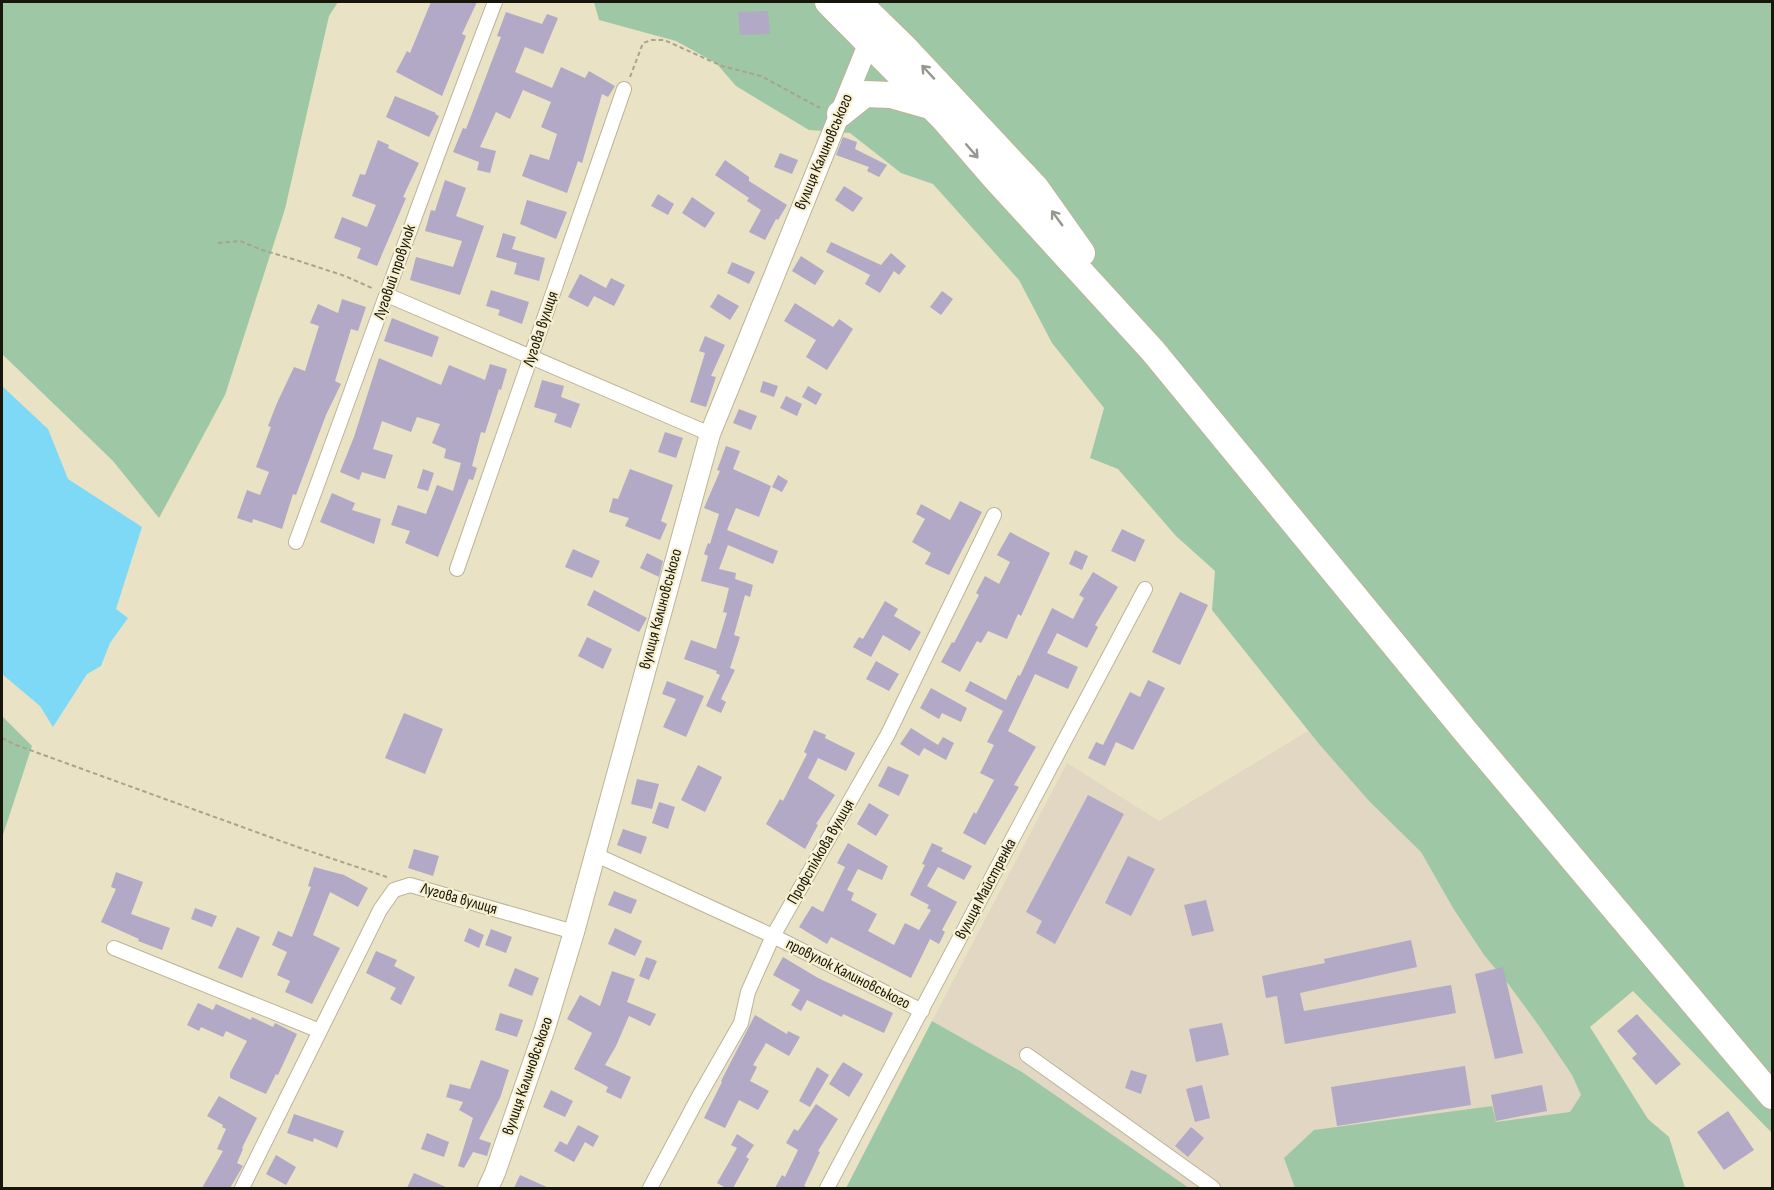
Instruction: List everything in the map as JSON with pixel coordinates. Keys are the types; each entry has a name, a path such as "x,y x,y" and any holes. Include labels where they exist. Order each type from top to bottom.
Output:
{"highway":[{"path":"828,2 933,107 1153,351 1466,732 1773,1096"},
{"path":"858,2 903,46 1035,188 1153,351"},
{"path":"840,114 865,94 891,95 933,107"}],"main road":[{"name":"вулиця Калиновського","path":"488,1188 545,1028 574,932 710,434 869,42"}],"street":[{"name":"Луговий провулок","path":"296,542 442,139 495,2"},
{"name":"Лугова вулиця","path":"457,569 624,89"},
{"path":"387,295 710,434"},
{"name":"Профспілкова вулиця","path":"650,1188 741,1023 748,992 773,936 888,734 993,515"},
{"name":"вулиця Майстренка","path":"827,1188 1145,589"},
{"name":"провулок Калиновського","path":"594,854 773,936 922,1011"},
{"name":"Лугова вулиця","path":"242,1188 380,910 394,890 410,885 574,932"},
{"path":"114,948 320,1031"},
{"path":"1027,1054 1213,1188"}],"path":[{"path":"624,89 644,44 652,40 664,40 722,66 761,76 822,109 840,114"},
{"path":"218,243 240,241 345,276 387,295"},
{"path":"2,738 292,845 410,885"}],"shaded area":[{"path":"1308,731 1369,801 1421,852 1453,908 1484,955 1509,985 1572,1075 1581,1095 1587,1188 1189,1188 1022,1072 932,1021 1067,763 1159,821"}],"green space":[{"path":"2,2 338,2 329,16 285,209 225,395 159,518 113,461 2,354"},
{"path":"594,2 1772,2 1772,1133 1633,991 1590,1027 1648,1119 1669,1137 1685,1188 1295,1188 1284,1158 1314,1130 1492,1106 1496,1122 1570,1112 1581,1095 1572,1075 1539,1026 1484,955 1453,908 1421,852 1369,801 1319,744 1212,610 1215,571 1176,536 1118,469 1090,458 1104,408 1052,343 1019,280 933,184 901,173 850,133 809,130 736,86 716,63 676,41 599,20"},
{"path":"2,716 32,746 2,838"},
{"path":"932,1021 1022,1072 1189,1188 846,1188"}],"water":[{"path":"2,386 48,429 68,479 142,527 116,609 128,618 110,643 101,666 87,674 53,727 40,706 2,674"}],"building":[{"path":"431,2 477,2 462,34 466,36 442,96 396,72 407,51 410,53"},
{"path":"768,11 770,34 740,35 738,12"},
{"path":"506,12 542,24 547,14 558,18 543,54 525,47 515,72 552,88 561,67 585,78 589,71 615,86 608,97 602,94 582,163 578,161 567,193 522,176 530,154 549,160 557,134 541,127 551,102 523,90 510,119 496,112 480,147 496,151 490,173 477,170 479,162 453,152 463,128 466,129 501,37 497,36"},
{"path":"395,96 439,116 429,137 386,117"},
{"path":"843,137 857,142 855,149 887,165 879,177 867,171 869,167 836,155"},
{"path":"378,140 389,145 388,148 419,163 403,197 406,198 377,266 357,258 361,248 334,238 342,217 367,227 376,205 352,196 360,174 365,175"},
{"path":"780,153 798,160 792,174 774,167"},
{"path":"725,160 749,177 749,181 787,205 778,220 776,219 765,240 749,232 761,210 747,201 749,198 715,175"},
{"path":"445,180 466,188 456,216 484,226 460,295 410,280 416,257 453,267 462,241 425,231 431,210 435,211"},
{"path":"844,186 863,198 853,212 835,200"},
{"path":"658,194 674,204 668,215 651,206"},
{"path":"692,197 715,213 705,228 682,213"},
{"path":"527,200 567,212 556,239 520,224"},
{"path":"503,233 516,237 512,249 545,258 539,281 514,274 517,263 496,257"},
{"path":"831,242 881,265 891,253 906,266 899,275 894,271 880,293 865,284 870,275 826,252"},
{"path":"801,256 824,271 815,285 792,271"},
{"path":"732,262 755,272 749,284 727,273"},
{"path":"580,274 606,288 611,278 625,285 614,306 594,296 588,307 568,297"},
{"path":"491,290 529,302 522,324 498,315 500,310 486,306"},
{"path":"942,291 953,299 941,315 930,307"},
{"path":"718,294 739,306 730,320 710,307"},
{"path":"342,299 366,307 358,331 351,329 335,381 341,384 326,415 296,495 293,494 282,529 253,519 252,523 237,518 247,490 260,495 269,472 256,467 271,427 268,426 294,367 305,371 319,326 310,323 318,304 338,313"},
{"path":"795,303 833,327 839,319 853,329 827,370 806,357 816,340 784,321"},
{"path":"392,318 439,337 432,357 384,341"},
{"path":"705,336 725,345 711,376 716,377 706,407 690,402 705,353 699,351"},
{"path":"379,358 441,385 449,365 485,380 490,364 507,369 485,433 481,432 472,466 477,468 473,480 469,479 438,557 405,543 410,531 391,525 398,505 426,514 437,485 453,491 461,463 444,458 446,449 432,443 440,424 417,417 411,432 382,421 373,449 393,455 385,479 362,472 359,480 340,472 354,437"},
{"path":"542,380 564,386 561,397 580,404 571,428 554,422 557,414 534,407"},
{"path":"763,381 778,386 774,397 760,392"},
{"path":"808,386 822,394 816,405 802,397"},
{"path":"786,396 802,404 797,416 780,408"},
{"path":"739,409 757,416 751,430 733,423"},
{"path":"665,432 683,438 676,458 658,452"},
{"path":"726,446 740,451 733,469 771,486 759,517 736,508 727,530 778,551 773,564 728,545 719,569 736,573 735,579 753,585 750,597 745,595 734,635 740,637 730,668 735,670 721,699 726,702 721,713 706,706 720,675 716,673 717,671 684,659 691,640 716,649 727,613 723,612 729,588 701,581 708,556 704,554 708,543 710,544 719,514 704,508 720,471 717,470"},
{"path":"423,469 434,473 428,491 417,488"},
{"path":"630,469 673,485 661,521 667,524 660,540 625,526 629,518 609,512 613,498 618,499"},
{"path":"778,475 788,481 782,492 772,487"},
{"path":"332,493 355,503 352,510 381,519 374,544 320,522"},
{"path":"960,501 982,512 949,575 925,564 931,553 912,542 925,519 916,514 921,504 950,520"},
{"path":"1122,529 1145,540 1135,562 1111,551"},
{"path":"1010,532 1050,553 1021,616 1018,614 1007,639 988,631 981,643 977,641 960,672 941,662 952,642 954,643 979,595 976,593 985,576 999,584 1010,562 997,555"},
{"path":"573,549 600,561 592,578 565,567"},
{"path":"1075,550 1088,556 1082,570 1069,564"},
{"path":"647,553 663,561 659,577 640,568"},
{"path":"1093,572 1118,587 1095,625 1098,627 1087,648 1057,633 1047,653 1078,667 1068,689 1035,674 1008,731 1036,747 1014,785 1019,787 985,845 963,833 994,780 980,773 994,745 987,742 1003,711 965,691 970,681 1006,700 1052,608 1073,619 1084,598 1079,595"},
{"path":"594,590 647,618 639,632 587,605"},
{"path":"1180,592 1208,605 1180,665 1152,652"},
{"path":"885,601 898,609 894,616 921,632 910,651 883,635 871,657 853,647 859,637 863,639"},
{"path":"587,637 612,649 603,669 578,656"},
{"path":"876,661 899,674 889,691 866,679"},
{"path":"1148,680 1165,688 1133,750 1116,742 1105,766 1088,758 1096,742 1103,745 1130,692 1140,697"},
{"path":"667,681 704,696 686,737 663,727 676,699 662,694"},
{"path":"931,688 967,708 961,722 942,713 939,719 920,708"},
{"path":"404,713 443,729 425,774 385,758"},
{"path":"911,728 938,745 943,737 954,743 946,760 924,748 919,756 900,744"},
{"path":"814,730 855,753 846,771 818,758 808,778 835,795 816,824 818,825 805,849 766,824 780,799 783,801 807,754 804,752"},
{"path":"698,765 722,777 705,812 681,800"},
{"path":"888,766 909,775 899,796 878,786"},
{"path":"637,779 659,784 652,809 631,804"},
{"path":"1088,795 1124,814 1055,944 1036,933 1042,921 1026,912"},
{"path":"659,802 675,807 668,829 652,823"},
{"path":"869,803 889,815 876,836 857,824"},
{"path":"623,829 647,837 641,854 617,845"},
{"path":"848,843 888,866 882,880 858,869 847,890 854,893 851,900 877,914 868,931 894,945 905,923 919,930 931,910 927,908 929,905 910,895 925,865 922,864 932,843 943,848 941,851 972,866 964,880 938,867 927,886 957,902 942,930 945,932 939,944 930,939 911,978 831,937 827,944 799,927 812,906 823,912 845,867 837,863"},
{"path":"414,849 439,856 433,876 408,868"},
{"path":"1128,856 1155,869 1131,916 1105,903"},
{"path":"314,867 344,875 368,888 358,907 330,892 313,935 340,948 312,1004 285,992 290,981 277,975 287,952 272,945 278,931 292,937 311,887 308,886"},
{"path":"116,872 143,882 131,914 170,928 162,950 138,941 139,939 101,922 116,889 111,887"},
{"path":"614,891 637,900 631,914 608,905"},
{"path":"1206,900 1214,931 1192,936 1184,905"},
{"path":"195,908 217,916 212,927 191,919"},
{"path":"237,927 260,937 242,978 218,968"},
{"path":"469,928 484,935 479,948 464,941"},
{"path":"615,928 642,941 635,956 608,944"},
{"path":"491,929 512,937 506,953 485,945"},
{"path":"1411,940 1417,967 1300,993 1304,1011 1451,985 1456,1013 1285,1044 1277,996 1266,998 1262,976 1325,963 1324,959"},
{"path":"376,951 397,960 394,966 415,977 401,1005 390,999 396,988 366,973"},
{"path":"646,957 657,961 649,980 639,976"},
{"path":"783,957 818,978 893,1013 884,1033 843,1014 842,1017 807,1000 801,1011 791,1005 800,990 773,975"},
{"path":"1503,967 1523,1053 1495,1059 1475,974"},
{"path":"515,968 539,978 532,996 508,986"},
{"path":"612,971 635,979 627,1002 656,1014 650,1026 629,1016 605,1065 631,1077 621,1099 606,1092 608,1087 574,1069 592,1033 567,1019 580,995 600,1006"},
{"path":"198,1003 213,1010 216,1004 251,1020 252,1017 273,1027 275,1023 297,1034 278,1075 276,1074 266,1094 230,1078 230,1073 247,1041 226,1031 223,1037 201,1027 199,1031 187,1025"},
{"path":"500,1013 523,1020 517,1037 495,1030"},
{"path":"1637,1014 1681,1064 1656,1085 1632,1058 1637,1054 1617,1031"},
{"path":"755,1015 787,1034 788,1031 800,1037 789,1056 766,1043 753,1065 757,1067 750,1081 769,1091 758,1110 739,1100 725,1128 704,1118"},
{"path":"1222,1023 1229,1055 1196,1062 1189,1029"},
{"path":"481,1060 509,1070 500,1098 479,1139 491,1143 487,1156 473,1152 464,1168 458,1166 473,1118 459,1110 463,1102 446,1097 450,1084 470,1089"},
{"path":"843,1062 863,1074 849,1097 829,1084"},
{"path":"1465,1066 1471,1105 1337,1126 1331,1087"},
{"path":"817,1067 829,1075 810,1107 799,1101"},
{"path":"1131,1070 1147,1075 1141,1094 1125,1088"},
{"path":"1202,1085 1210,1118 1195,1122 1186,1089"},
{"path":"1542,1085 1547,1111 1496,1121 1491,1095"},
{"path":"551,1090 573,1101 565,1117 543,1107"},
{"path":"219,1096 257,1118 237,1163 243,1166 230,1188 202,1188 223,1151 217,1149 226,1129 207,1116"},
{"path":"816,1104 838,1119 818,1151 820,1152 804,1186 809,1188 775,1188 782,1175 785,1177 798,1150 786,1143 794,1129 798,1131"},
{"path":"1728,1111 1754,1150 1724,1170 1697,1132"},
{"path":"294,1114 344,1131 337,1148 314,1138 313,1142 287,1133"},
{"path":"578,1125 599,1136 593,1147 585,1142 574,1162 554,1151 560,1141 567,1145"},
{"path":"1191,1127 1204,1138 1188,1157 1175,1146"},
{"path":"427,1133 449,1142 444,1157 421,1149"},
{"path":"737,1134 754,1145 746,1157 749,1159 733,1188 726,1188 717,1183 737,1148 731,1145"},
{"path":"276,1155 296,1167 286,1185 266,1174"},
{"path":"414,1173 448,1188 407,1188"},
{"path":"520,1175 549,1188 514,1188"}]}
